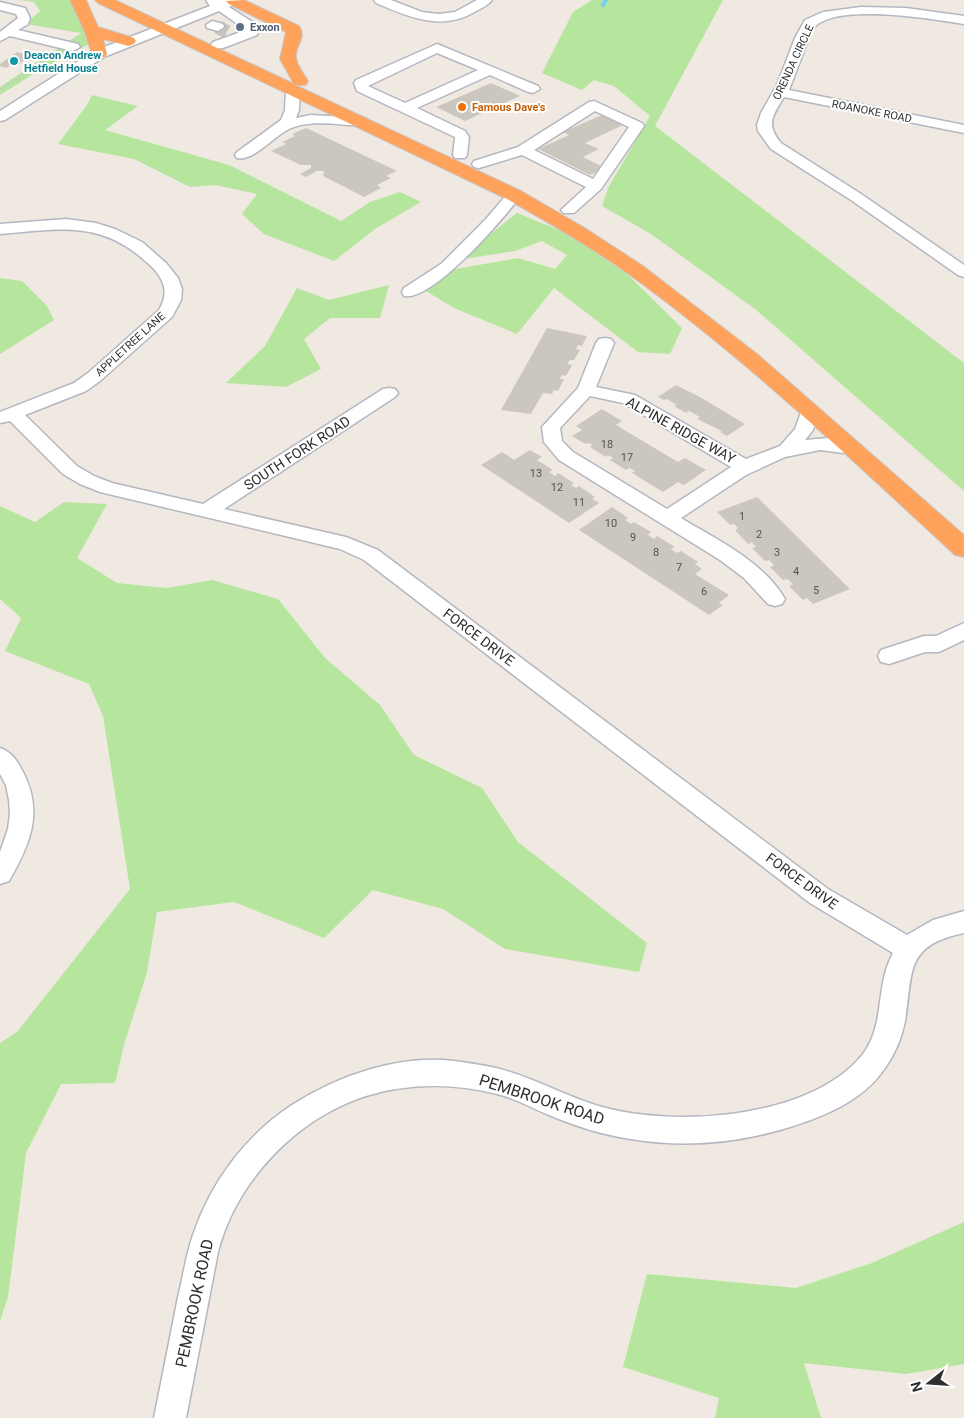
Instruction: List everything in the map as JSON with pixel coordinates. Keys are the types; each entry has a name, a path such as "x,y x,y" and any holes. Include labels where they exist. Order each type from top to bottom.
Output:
{"highway":[{"path":"78,0 92,30 99,54"},
{"path":"103,0 297,86 460,155 569,210 696,295 800,382 964,526"},
{"path":"122,0 165,26 191,33 226,21 293,29 295,36 288,56 297,86"},
{"path":"226,21 297,86 369,116 555,217 660,286 705,321 809,410 964,548"},
{"path":"92,30 128,41"}],"street":[{"path":"380,0 417,15 441,18 459,15 486,0"},
{"path":"0,6 16,9 24,14 23,21 4,35"},
{"name":"ORENDA CIRCLE","path":"964,20 872,6 844,8 816,17 807,28 780,92 766,116 764,124 772,142 964,272"},
{"path":"1,115 99,54 128,41 198,14 226,21"},
{"path":"4,35 73,47"},
{"path":"460,155 462,137 460,134 362,88 361,83 437,48 533,89"},
{"path":"406,108 488,71"},
{"path":"242,155 284,126 293,114 297,86"},
{"name":"ROANOKE ROAD","path":"780,92 964,129"},
{"path":"284,126 311,119 369,116 392,102"},
{"path":"479,164 523,150 594,105 637,126 596,186 569,210"},
{"path":"523,150 596,186"},
{"path":"410,292 446,267 492,222 514,195"},
{"name":"APPLETREE LANE","path":"0,228 66,224 99,228 111,232 124,238 156,262 173,284 174,292 172,303 166,313 94,378 66,394 6,416"},
{"path":"605,343 586,390 550,428 553,442 566,456 727,555 751,573 775,600"},
{"name":"ALPINE RIDGE WAY","path":"586,390 629,399 745,467"},
{"name":"SOUTH FORK ROAD","path":"205,512 389,394"},
{"name":"ALPINE RIDGE WAY","path":"787,449 804,430 809,410"},
{"name":"FORCE DRIVE","path":"6,416 70,470 87,480 107,488 346,544 370,555 819,896 908,950"},
{"name":"ALPINE RIDGE WAY","path":"667,518 745,467 787,449 821,444 851,448"},
{"path":"889,656 924,644 939,644 964,631"},
{"path":"910,665 936,653 940,648 939,644"},
{"path":"0,757 11,769 20,789 22,814 16,841 0,874"},
{"name":"PEMBROOK ROAD","path":"170,1418 202,1256 218,1210 229,1189 257,1152 290,1121 309,1108 335,1094 370,1081 413,1073 435,1072 485,1078 520,1089 551,1104 618,1124 688,1130 756,1123 789,1114 819,1103 852,1084 872,1066 884,1046 892,1023 897,972 908,950 931,931 964,922"}],"path":[{"path":"0,90 42,62 73,47"}],"green space":[{"path":"20,0 69,0 91,43 38,71 0,95 0,87 81,33 26,24 40,11 34,2"},
{"path":"592,0 723,0 655,126 964,363 964,491 755,309 651,234 602,206 608,188 650,116 614,86 594,80 582,90 542,73 573,12"},
{"path":"92,95 138,106 105,130 229,165 341,221 370,202 400,192 421,202 375,229 334,261 264,234 242,214 257,194 215,185 190,187 134,159 58,144 87,105"},
{"path":"517,213 569,234 627,274 682,328 670,354 638,352 554,288 517,334 454,308 421,288 444,271 518,258 555,269 567,255 542,241 515,251 457,260"},
{"path":"0,278 22,281 47,306 54,320 0,354"},
{"path":"389,285 380,318 330,318 304,339 321,369 286,387 226,383 265,346 297,288 329,300"},
{"path":"64,502 107,504 77,558 117,583 167,588 212,580 278,599 325,658 380,705 414,755 482,788 518,842 647,943 639,972 505,949 443,909 373,890 324,938 234,902 157,912 147,972 124,1045 115,1083 61,1084 26,1153 8,1297 0,1321 0,1043 17,1032 130,889 103,716 89,684 5,651 21,618 0,599 0,506 35,522"},
{"path":"964,1222 964,1364 906,1374 804,1363 821,1418 715,1418 719,1398 623,1367 647,1274 796,1288 872,1263"}],"building":[{"name":"Deacon Andrew Hetfield House","path":"17,52 28,55 24,58 27,58 18,65 12,64 6,68 0,66 0,64"},
{"path":"491,83 520,96 465,121 436,107"},
{"path":"602,115 623,125 585,143 599,149 583,157 605,168 590,175 538,149 569,135 563,132"},
{"path":"306,128 397,171 386,176 391,178 377,185 381,188 364,197 323,176 324,171 317,171 306,177 300,174 311,168 311,165 301,165 271,151 286,144 282,142 295,136 292,134"},
{"path":"547,328 587,336 582,346 578,345 576,349 580,350 574,360 570,360 567,364 572,365 566,376 562,375 560,379 564,379 558,391 554,390 552,394 543,393 531,414 501,410"},
{"path":"676,385 745,424 727,436 720,432 722,431 697,419 700,417 689,411 686,413 667,399 664,400 658,397"},
{"path":"602,409 622,421 616,425 678,462 685,458 706,470 684,485 678,482 663,492 632,473 635,471 629,468 626,470 610,460 613,458 608,455 606,457 590,447 593,445 585,444 572,436 582,430 576,426"},
{"path":"530,450 542,457 537,460 553,470 549,472 555,476 558,473 574,483 571,485 576,488 579,486 595,497 592,499 599,503 569,523 481,465 502,452 514,460"},
{"path":"757,497 850,589 813,604 807,598 803,600 789,586 793,584 787,579 783,580 770,567 774,565 769,560 765,561 752,548 756,547 752,542 748,544 735,530 738,528 734,524 730,525 717,512"},
{"path":"612,507 628,518 625,520 631,524 634,522 651,532 648,535 654,539 657,536 675,547 671,549 677,553 681,551 698,562 695,564 702,569 695,574 729,595 719,603 723,605 709,615 579,530"}],"waterway":[{"path":"603,5 606,0"}],"tunnel":[{"path":"218,27 227,32"}],"place":[{"name":"Exxon","path":"240,27"},
{"name":"Deacon Andrew Hetfield House","path":"14,61"},
{"name":"Famous Dave's","path":"462,107"}]}
